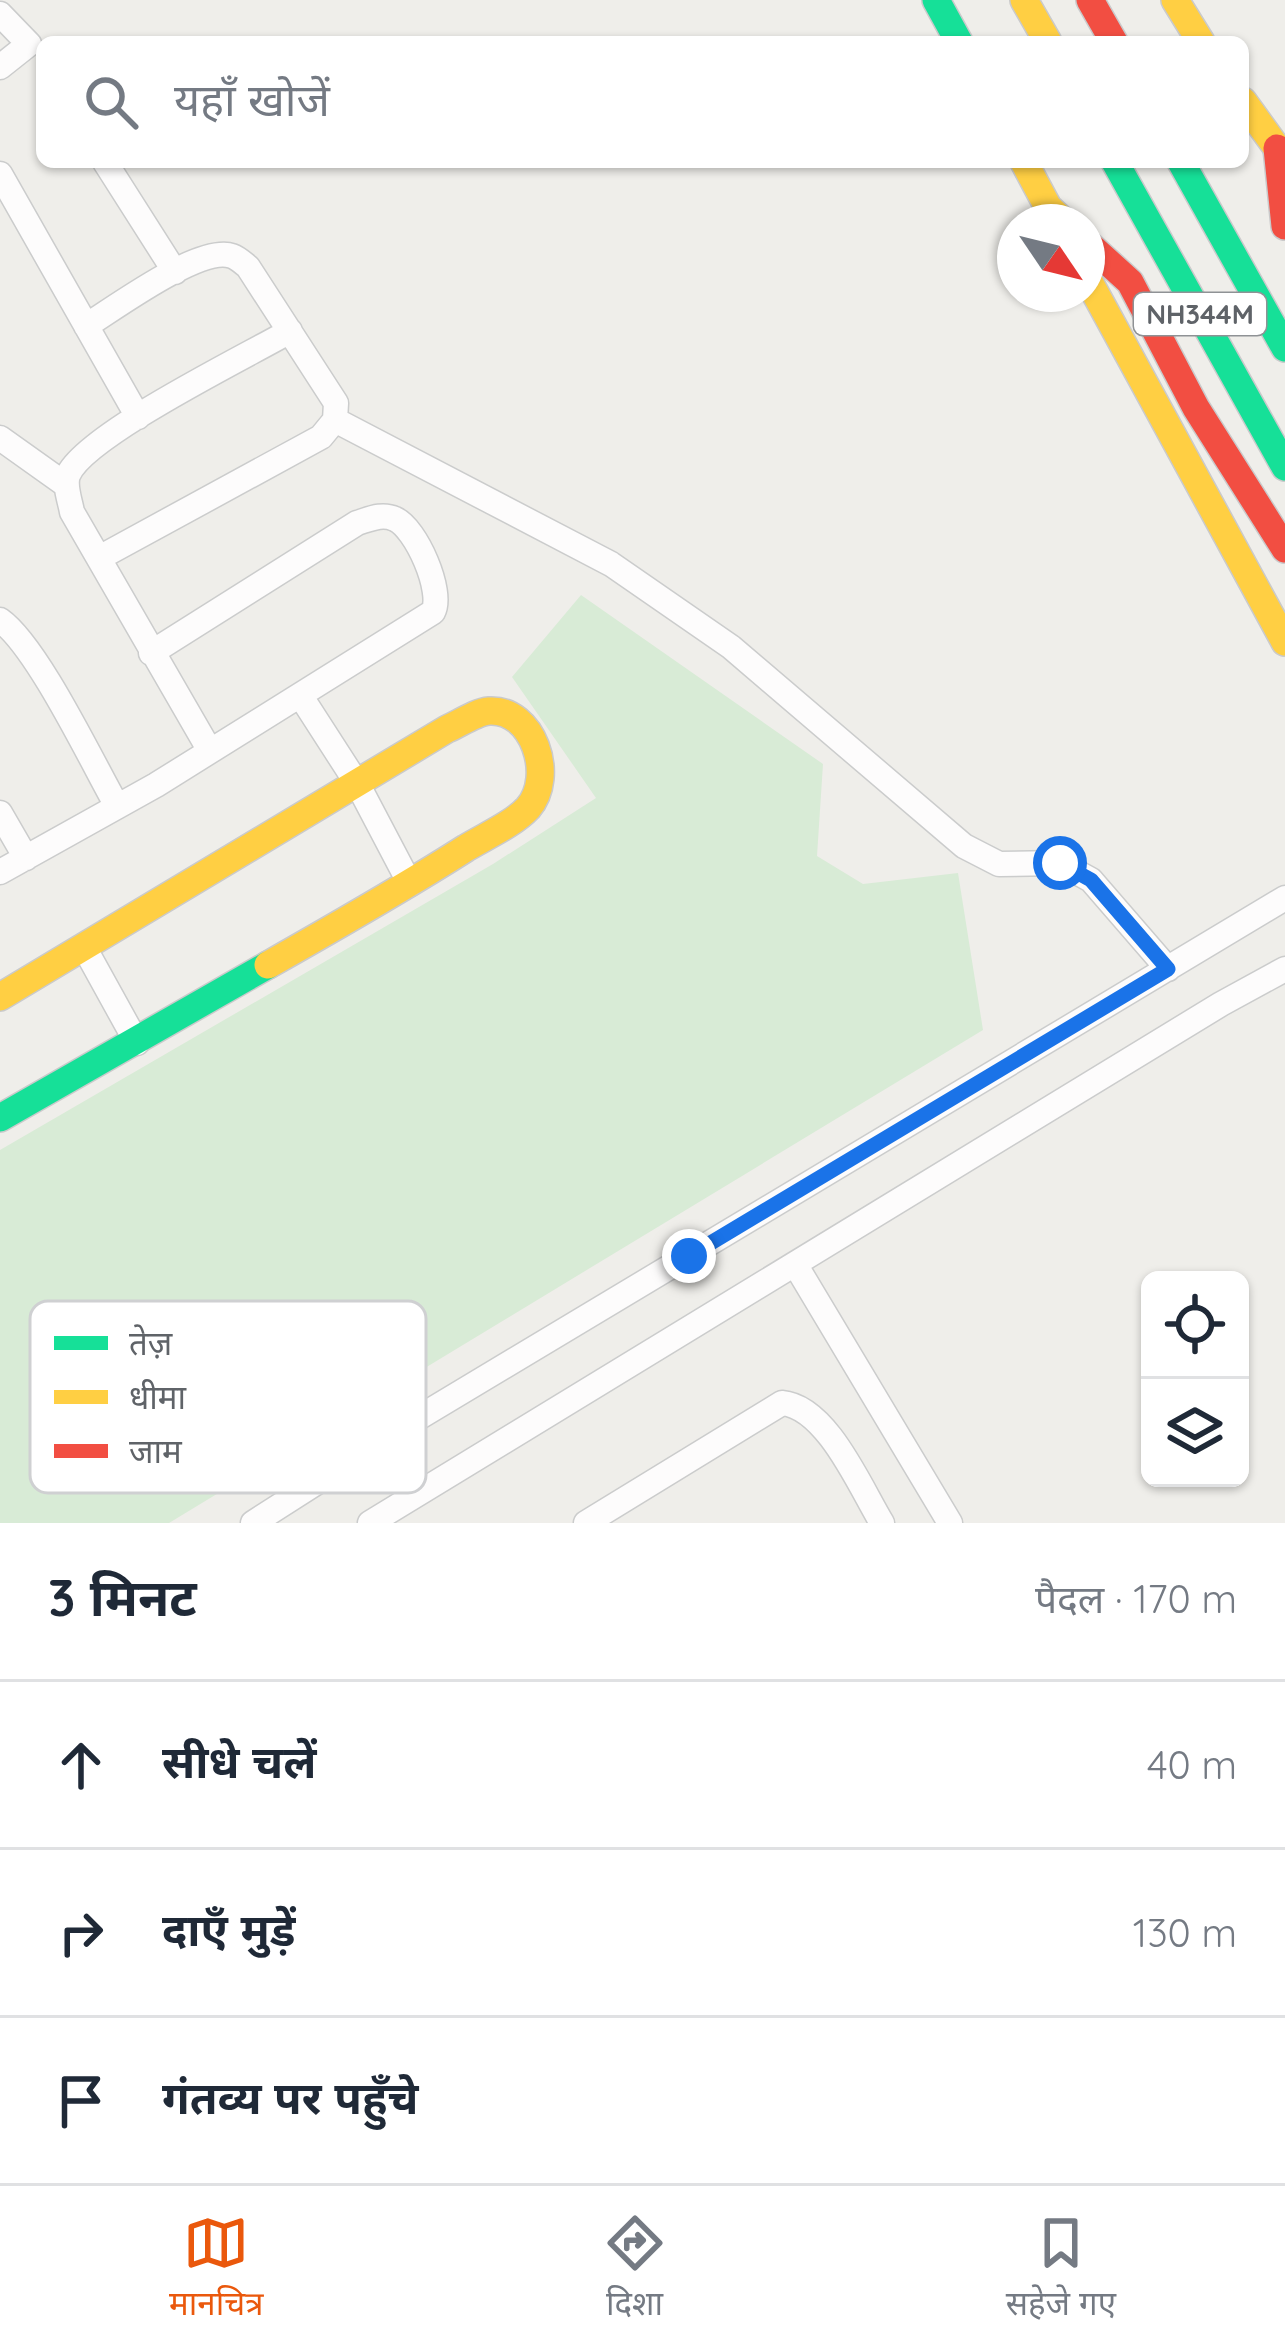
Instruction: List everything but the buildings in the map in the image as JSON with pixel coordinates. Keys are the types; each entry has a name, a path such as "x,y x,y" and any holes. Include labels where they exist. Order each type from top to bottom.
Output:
{"main road":[{"path":"936,0 955,36"},
{"path":"1024,0 1045,36"},
{"path":"1090,0 1111,36"},
{"path":"1175,0 1197,36"},
{"path":"1249,109 1281,154 1285,226"},
{"path":"1027,168 1048,204"},
{"name":"NH344M","path":"1118,168 1285,467"},
{"name":"NH344M","path":"1184,168 1285,348"},
{"path":"1105,259 1130,282 1196,408 1285,549"},
{"path":"1105,311 1285,643"},
{"path":"0,997 447,729 488,711 511,715 531,737 542,765 542,788 526,810 410,884 0,1118"}],"street":[{"path":"0,14 36,54 0,68"},
{"path":"109,168 175,272"},
{"path":"0,174 138,417"},
{"path":"86,326 175,272 214,256 232,256 248,266 336,403 335,420 321,437 99,558"},
{"path":"210,751 72,512 66,485 69,471 86,453 138,417 290,332"},
{"path":"335,420 611,564 731,647 964,846 1000,864 1060,863 1091,880 1168,969"},
{"path":"0,439 66,485"},
{"path":"0,872 210,751 433,612 439,602 437,587 406,527 394,518 380,516 357,523 151,653"},
{"path":"0,620 14,630 35,662 117,806"},
{"path":"301,695 358,785 410,884"},
{"path":"0,813 26,858"},
{"path":"426,1413 1285,898"},
{"path":"84,947 137,1043"},
{"path":"426,1489 1285,969"},
{"path":"795,1264 950,1523"},
{"path":"586,1523 782,1403 796,1405 816,1419 875,1521"},
{"path":"253,1523 300,1493"},
{"path":"370,1523 419,1493"}],"green space":[{"path":"581,595 823,764 817,856 863,884 958,873 983,1030 426,1367 426,1301 30,1301 30,1493 219,1493 169,1523 0,1523 0,1150 493,864 596,798 512,677"}],"traffic: fast":[{"path":"936,0 956,36"},
{"path":"1118,168 1285,467"},
{"path":"1184,168 1285,348"},
{"path":"0,1118 268,965"}],"traffic: slow":[{"path":"1024,0 1045,36"},
{"path":"1175,0 1197,36"},
{"path":"1249,109 1285,159"},
{"path":"1027,168 1046,204"},
{"path":"1105,311 1285,642"},
{"path":"0,997 447,729 489,711 518,720 536,746 540,762 536,795 528,808 499,830 268,965"}],"traffic: jam":[{"path":"1090,0 1111,36"},
{"path":"1277,148 1285,226"},
{"path":"1105,259 1130,282 1196,408 1285,549"}],"route":[{"path":"689,1256 1168,969 1091,880 1060,863"}]}
